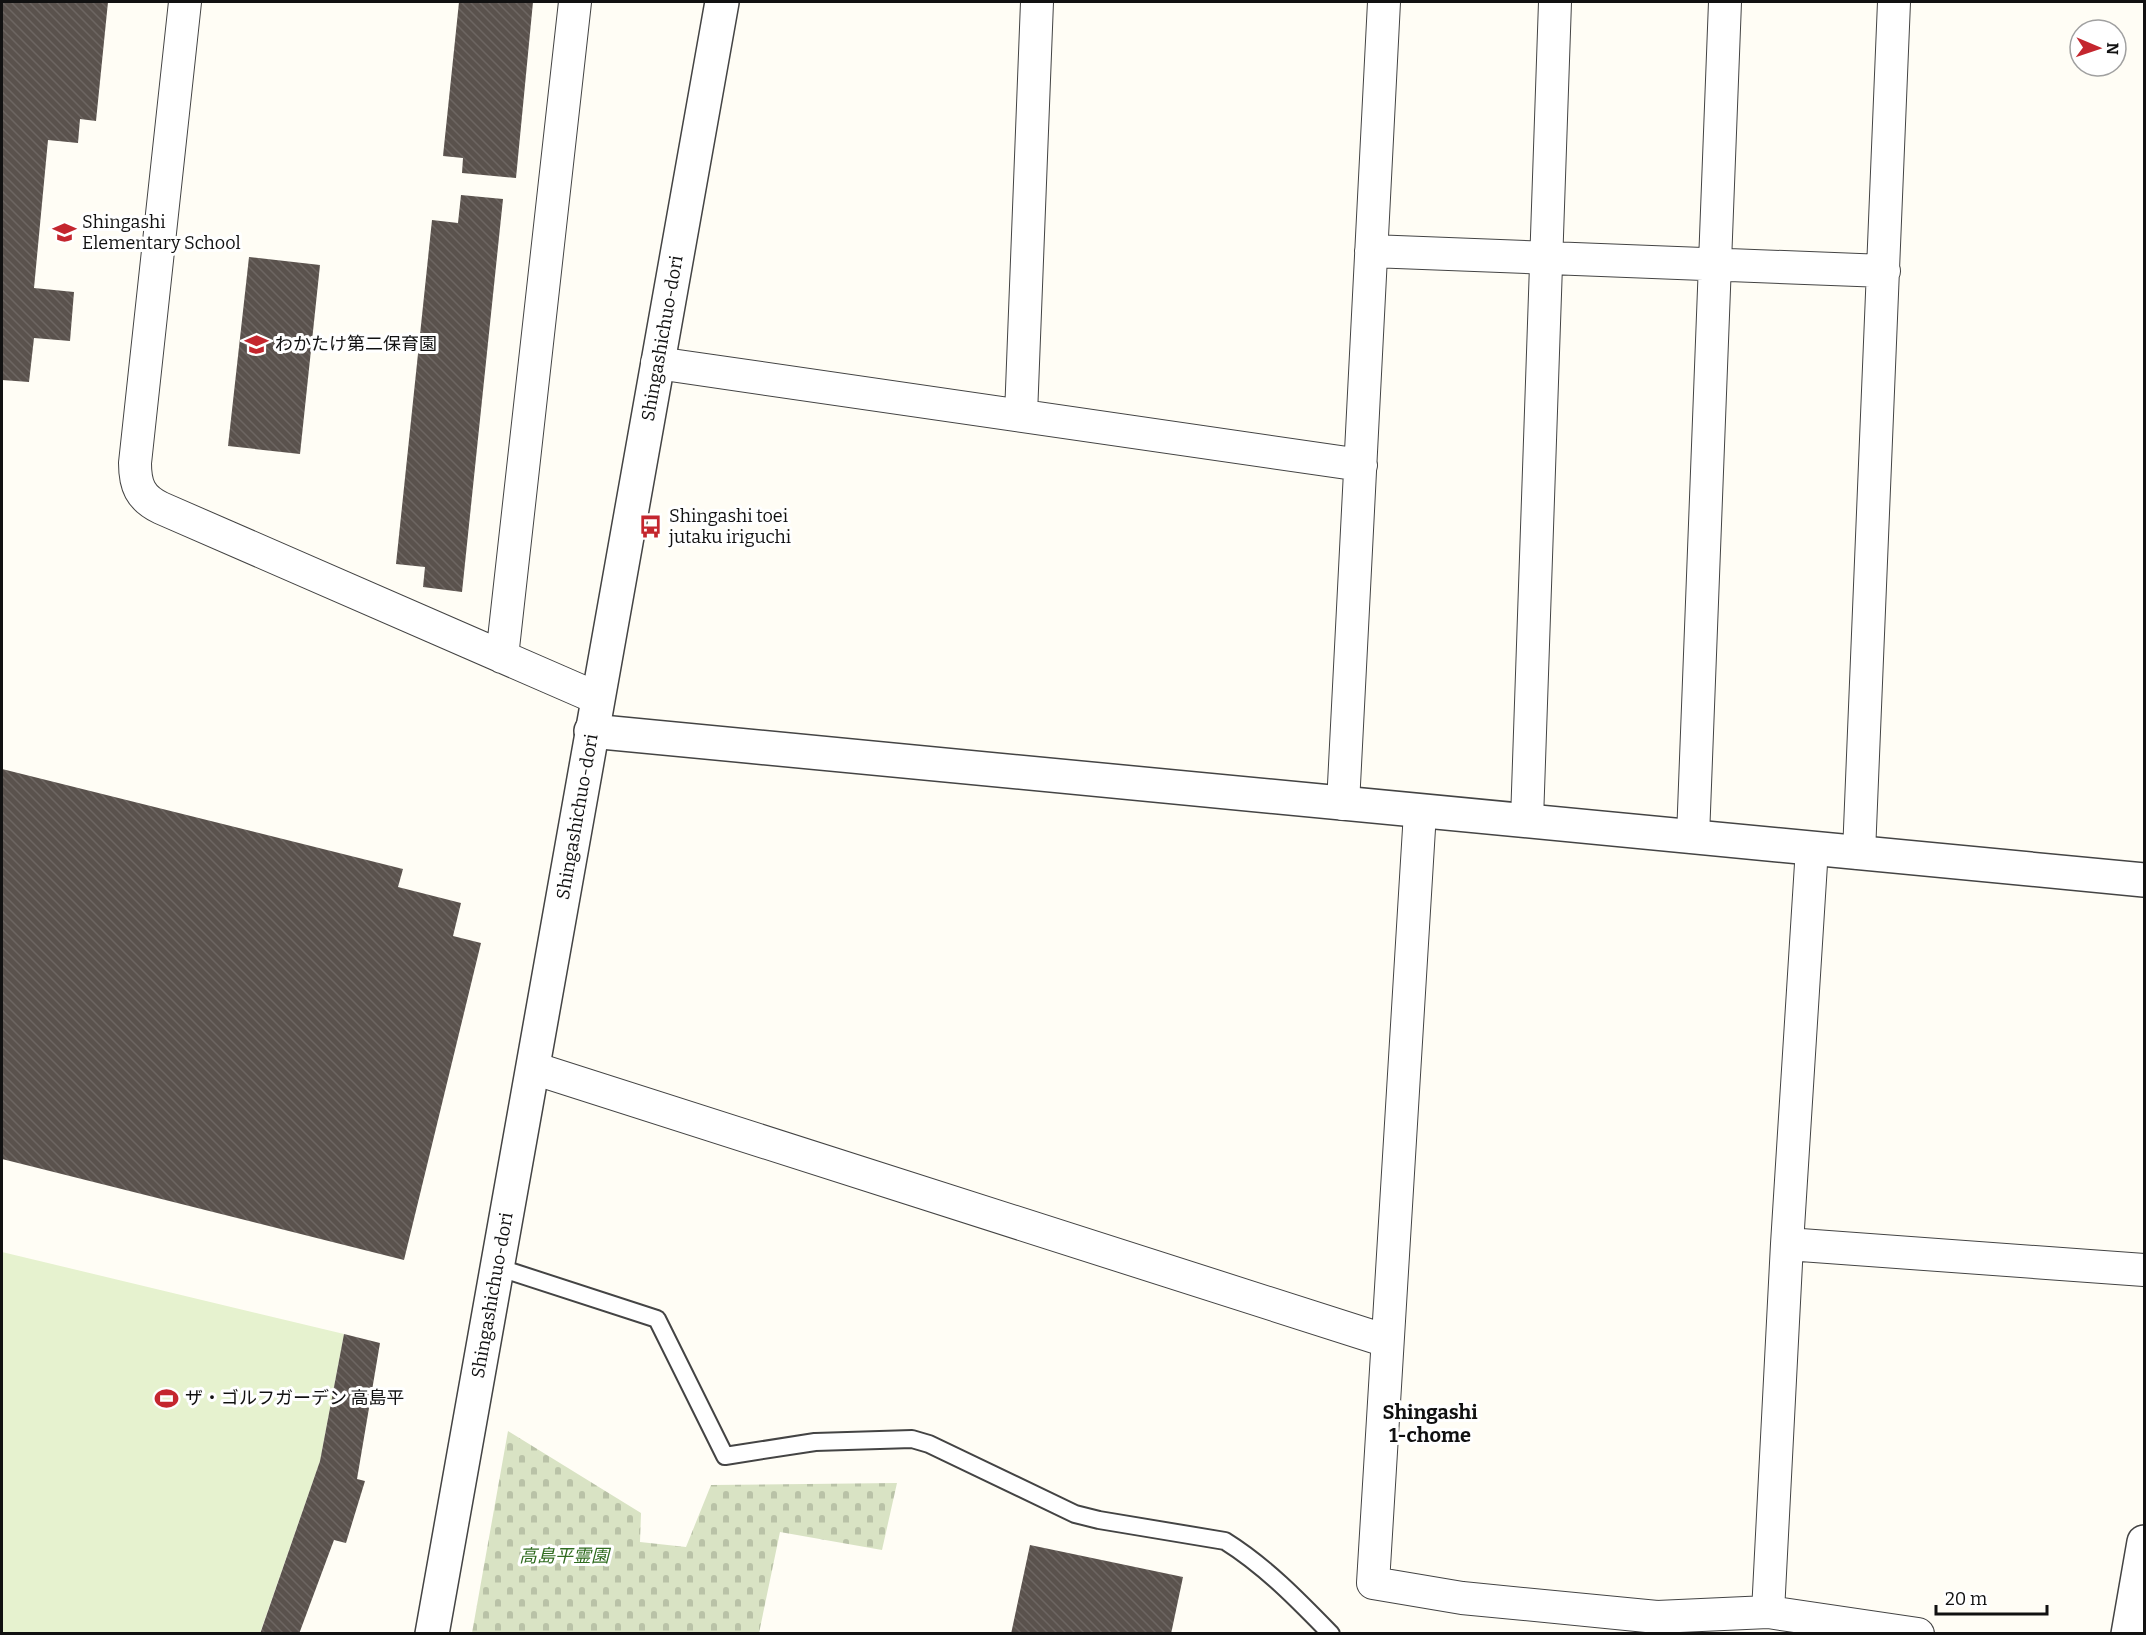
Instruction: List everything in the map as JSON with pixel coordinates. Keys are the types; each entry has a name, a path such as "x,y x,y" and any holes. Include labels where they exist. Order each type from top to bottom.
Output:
{"street":[{"path":"184,2 135,463 135,478 140,492 149,502 161,508 597,698"},
{"path":"502,657 576,2"},
{"name":"Shingashichuo-dori","path":"432,1634 722,2"},
{"path":"1021,415 1037,2"},
{"path":"1343,804 1384,2"},
{"path":"1527,820 1555,2"},
{"path":"1693,837 1725,2"},
{"path":"1859,853 1894,2"},
{"path":"1371,251 1884,270"},
{"path":"657,363 1361,465"},
{"path":"591,731 2145,880"},
{"path":"1419,812 1373,1583 1462,1598 1658,1617 1768,1612 1918,1634"},
{"path":"1768,1612 1787,1244 1812,848"},
{"path":"533,1068 1388,1341"},
{"path":"1787,1244 2145,1270"},
{"path":"2128,1634 2145,1542"}],"lane":[{"path":"497,1267 657,1319 725,1456 815,1442 912,1439 929,1444 1075,1514 1225,1541 1285,1587 1331,1634"}],"green space":[{"name":"ザ・ゴルフガーデン 高島平","path":"2,1252 344,1334 320,1461 260,1633 2,1634"},
{"name":"高島平霊園","path":"508,1431 641,1513 640,1542 686,1547 711,1485 897,1483 882,1550 780,1532 759,1633 472,1633"}],"building":[{"path":"2,2 108,2 96,121 80,119 78,143 48,140 34,288 74,292 70,341 34,338 29,382 2,380"},
{"path":"459,2 533,2 516,178 462,173 463,158 443,156"},
{"path":"461,195 503,199 462,592 423,587 425,567 396,564 432,220 458,223"},
{"path":"249,257 320,265 300,454 228,446"},
{"path":"2,769 403,869 398,887 461,903 453,936 481,943 404,1260 2,1159"},
{"path":"344,1334 380,1343 357,1479 365,1481 346,1543 334,1540 299,1634 260,1634 320,1461"},
{"path":"1030,1545 1183,1577 1171,1634 1011,1634"}],"place":[{"name":"Shingashi Elementary School","path":"64,232"},
{"name":"わかたけ第二保育園","path":"257,344"},
{"name":"Shingashi toei jutaku iriguchi","path":"651,526"},
{"name":"ザ・ゴルフガーデン 高島平","path":"167,1398"}],"district":[{"name":"Shingashi 1-chome","path":"1430,1424"}]}
